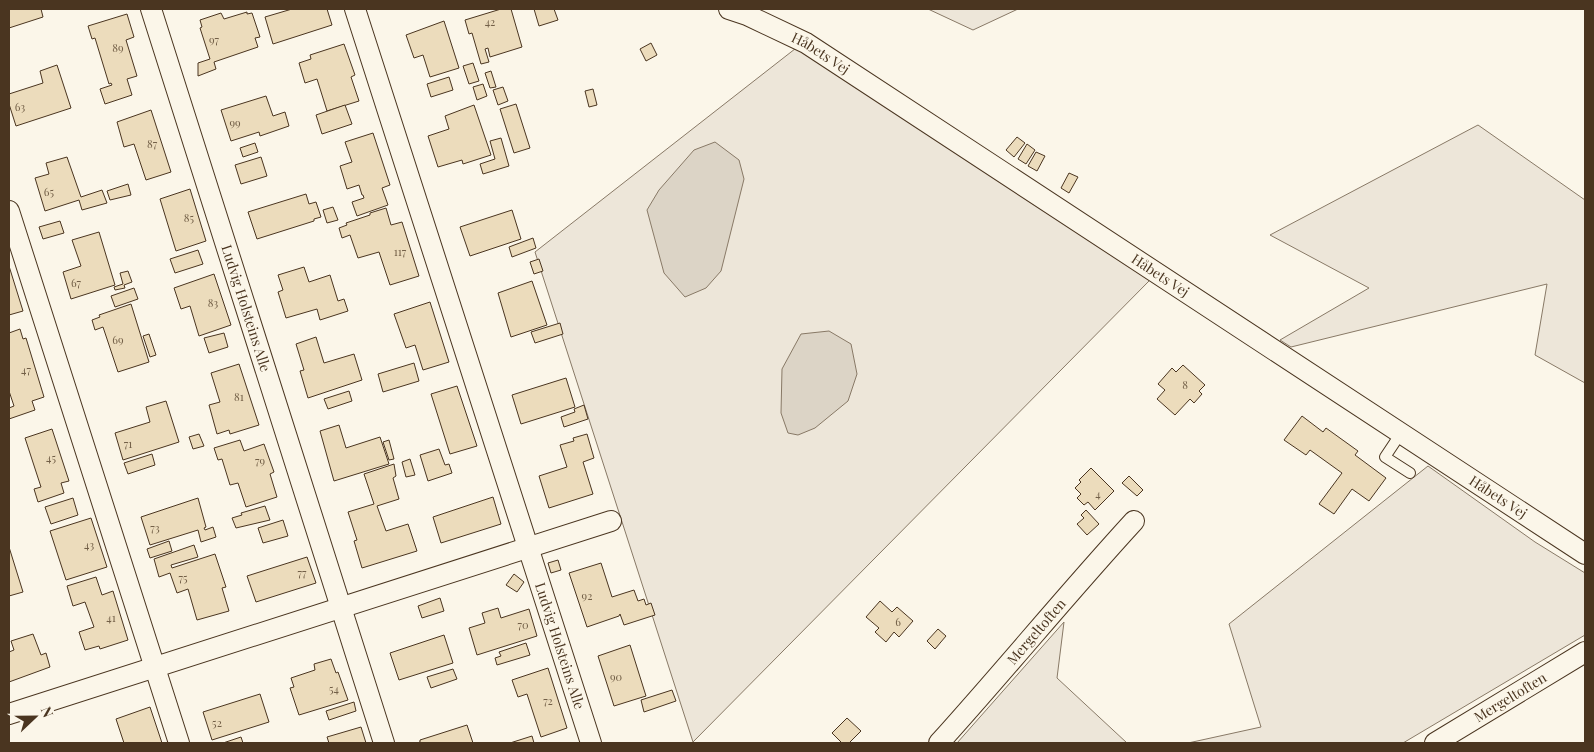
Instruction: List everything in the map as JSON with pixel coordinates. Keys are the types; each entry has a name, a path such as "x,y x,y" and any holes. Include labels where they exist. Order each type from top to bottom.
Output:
{"street":[{"name":"Ludvig Holsteins Alle","path":"151,9 384,743"},
{"name":"Ludvig Holsteins Alle","path":"355,9 591,743"},
{"name":"Håbets Vej","path":"729,9 747,15 806,43 1585,554"},
{"path":"9,211 179,743"},
{"path":"9,714 611,521"},
{"name":"Mergeltoften","path":"939,743 1134,521"},
{"name":"Mergeltoften","path":"1435,743 1585,652"}],"lane":[{"path":"1400,433 1385,456 1410,473"}],"shaded area":[{"path":"928,9 1018,9 973,30"},
{"path":"800,45 1150,280 693,742 535,252"},
{"path":"1478,125 1585,200 1585,383 1535,355 1547,284 1291,347 1280,340 1369,288 1270,235"},
{"path":"715,142 739,160 744,179 721,271 706,288 685,297 664,273 647,210 659,190 694,150"},
{"path":"829,331 851,344 857,374 848,401 815,428 798,435 788,433 781,413 782,369 801,334"},
{"path":"1428,466 1535,542 1585,573 1585,635 1403,743 1188,743 1261,727 1229,624"},
{"path":"1064,622 1057,678 1127,743 957,743"}],"building":[{"path":"9,9 41,9 43,17 9,28"},
{"path":"292,9 327,9 332,25 273,44 265,17"},
{"path":"501,9 511,9 522,47 490,57 488,48 485,49 489,62 481,64 472,33 469,34 465,20"},
{"path":"534,9 554,9 558,20 539,26"},
{"path":"247,12 247,14 252,13 260,37 255,38 258,47 214,62 216,69 198,76 198,63 210,59 200,28 202,27 200,20 221,13 224,19"},
{"path":"127,14 134,37 126,40 137,76 127,79 132,95 105,104 100,89 112,85 111,83 109,84 95,38 92,39 88,26"},
{"path":"444,21 459,68 430,77 423,55 414,58 406,35"},
{"path":"651,43 657,55 646,61 640,49"},
{"path":"344,44 355,75 351,77 359,101 327,111 317,79 305,83 299,63 311,59 310,55"},
{"path":"473,63 479,81 469,84 463,66"},
{"path":"57,65 71,108 16,126 9,104 9,94 43,83 40,71"},
{"path":"491,71 496,87 490,88 485,73"},
{"path":"449,77 453,90 431,97 427,84"},
{"path":"483,84 487,96 477,100 473,87"},
{"path":"503,87 508,101 498,105 493,90"},
{"path":"593,89 597,105 589,107 585,91"},
{"path":"266,96 273,116 285,112 289,126 260,136 259,132 231,141 221,110"},
{"path":"516,104 530,148 514,153 500,109"},
{"path":"345,105 352,124 322,134 316,115"},
{"path":"474,105 491,155 463,164 462,160 438,167 428,136 449,129 445,116"},
{"path":"151,110 171,172 146,180 134,144 124,147 117,122"},
{"path":"373,133 390,185 382,188 388,205 357,216 352,202 364,198 363,195 359,185 347,189 340,166 352,162 345,142"},
{"path":"1017,137 1025,143 1014,157 1006,150"},
{"path":"501,138 509,166 483,174 480,164 495,159 490,141"},
{"path":"255,143 258,152 243,157 240,148"},
{"path":"1027,144 1035,150 1026,164 1018,159"},
{"path":"1036,152 1045,156 1037,171 1028,166"},
{"path":"67,157 81,197 102,190 107,203 82,210 79,200 45,211 35,178 49,174 46,163"},
{"path":"261,157 267,176 241,184 235,165"},
{"path":"1069,173 1078,177 1069,193 1061,188"},
{"path":"128,184 131,195 110,200 107,191"},
{"path":"190,189 206,241 176,251 160,199"},
{"path":"306,194 309,204 316,202 321,217 314,219 314,221 257,239 248,212"},
{"path":"333,207 338,220 327,223 323,210"},
{"path":"386,208 391,225 402,222 419,276 390,285 379,252 358,258 350,235 342,238 339,228 347,225 346,223"},
{"path":"512,210 521,239 470,256 460,227"},
{"path":"60,221 64,233 43,239 39,227"},
{"path":"99,232 115,285 71,299 63,272 81,266 72,240"},
{"path":"533,238 536,248 512,257 509,247"},
{"path":"198,250 203,264 175,273 170,259"},
{"path":"539,259 543,271 534,274 530,262"},
{"path":"9,266 23,311 9,315"},
{"path":"304,267 309,282 330,275 338,301 344,299 348,311 320,320 317,309 286,318 278,292 283,290 278,275"},
{"path":"128,271 132,282 124,285 125,288 115,290 114,287 123,284 120,273"},
{"path":"214,274 231,325 199,336 190,306 181,309 174,288"},
{"path":"532,281 547,325 511,337 498,293"},
{"path":"134,288 138,299 115,307 111,296"},
{"path":"430,302 449,362 423,370 415,345 406,348 394,314"},
{"path":"131,304 149,362 118,372 103,327 95,330 92,320 100,317 99,315"},
{"path":"560,323 563,334 535,343 531,332"},
{"path":"20,329 23,339 26,338 44,397 32,401 35,410 9,419 9,408 14,406 9,391 9,333"},
{"path":"224,333 228,347 209,353 204,338"},
{"path":"149,334 156,355 150,357 143,336"},
{"path":"316,337 324,363 354,354 362,380 308,398 300,371 304,370 296,344"},
{"path":"414,363 419,381 383,392 378,374"},
{"path":"239,364 259,425 230,434 229,430 217,434 209,405 220,402 211,373"},
{"path":"1183,365 1205,385 1199,391 1202,394 1194,403 1190,399 1175,415 1157,399 1165,390 1158,384 1172,368 1176,372"},
{"path":"566,378 575,407 521,424 512,395"},
{"path":"457,386 477,446 450,454 431,394"},
{"path":"349,391 352,401 328,409 324,399"},
{"path":"166,401 179,442 123,460 115,433 150,422 146,407"},
{"path":"584,405 588,419 564,427 561,417 575,412 574,409"},
{"path":"1302,416 1323,432 1326,428 1358,451 1355,455 1386,478 1369,501 1352,489 1334,514 1319,504 1342,473 1310,450 1306,455 1284,440"},
{"path":"339,425 346,448 380,437 389,464 334,481 320,431"},
{"path":"52,429 69,481 61,483 64,493 38,502 34,489 41,487 25,438"},
{"path":"199,434 204,446 193,449 189,437"},
{"path":"587,434 594,458 583,462 593,494 549,508 539,476 567,467 560,445 574,441 573,438"},
{"path":"240,440 244,451 264,444 274,472 270,474 277,497 246,507 238,483 230,485 222,459 218,460 214,448"},
{"path":"389,440 394,459 389,460 383,442"},
{"path":"439,449 445,465 449,464 452,473 428,481 420,455"},
{"path":"152,454 155,465 128,474 124,463"},
{"path":"410,459 415,475 406,477 402,462"},
{"path":"394,464 396,476 393,478 399,499 377,506 386,531 408,524 417,551 362,568 354,541 357,540 348,512 374,504 364,474"},
{"path":"1091,468 1114,491 1095,510 1088,502 1084,505 1077,498 1081,494 1075,488 1081,482 1079,480"},
{"path":"1129,476 1143,490 1137,496 1122,483"},
{"path":"493,497 501,524 441,543 433,517"},
{"path":"73,498 78,515 51,524 45,507"},
{"path":"198,498 206,527 204,528 205,530 213,527 216,537 201,542 198,530 150,545 141,517"},
{"path":"265,506 270,520 236,528 232,518 242,515 241,513"},
{"path":"1086,510 1099,524 1087,535 1077,524 1084,518 1081,515"},
{"path":"91,518 107,567 66,580 50,531"},
{"path":"283,520 288,536 263,543 258,528"},
{"path":"169,541 172,551 150,558 147,549"},
{"path":"194,545 198,557 171,565 172,568 215,554 226,587 222,588 229,611 197,620 188,589 177,593 170,573 159,577 154,559"},
{"path":"9,547 23,592 9,596"},
{"path":"307,557 316,583 256,602 247,576"},
{"path":"558,560 561,570 551,573 548,563"},
{"path":"601,563 612,597 634,590 638,601 644,599 646,605 651,603 655,615 624,625 620,614 587,627 569,573"},
{"path":"514,574 524,582 517,592 506,585"},
{"path":"96,577 102,595 113,591 128,640 100,649 99,646 85,650 79,632 94,627 85,602 73,606 67,586"},
{"path":"440,598 444,611 422,618 418,606"},
{"path":"880,601 892,612 897,607 913,621 899,637 894,632 886,642 875,632 879,628 866,617"},
{"path":"498,608 501,618 529,609 537,636 477,655 469,628 485,623 482,613"},
{"path":"938,629 946,636 935,649 927,641"},
{"path":"33,634 41,655 46,653 50,667 9,682 9,652 14,650 11,641"},
{"path":"444,635 453,663 399,680 390,653"},
{"path":"526,643 530,655 497,665 495,658 501,656 499,652"},
{"path":"630,645 646,696 614,706 598,656"},
{"path":"331,659 348,700 299,715 290,688 294,687 291,678 315,670 314,664"},
{"path":"548,668 567,728 541,737 527,694 518,697 512,680"},
{"path":"453,669 457,679 431,688 427,677"},
{"path":"672,690 676,701 644,712 641,700"},
{"path":"260,694 269,722 212,740 203,712"},
{"path":"354,702 356,711 329,720 326,711"},
{"path":"150,707 162,743 124,743 116,719"},
{"path":"847,718 861,731 849,743 842,743 832,733"},
{"path":"467,725 473,743 417,743 420,740"},
{"path":"361,727 366,743 329,743 327,737"},
{"path":"532,736 534,743 510,743"},
{"path":"241,737 243,743 223,743"}]}
